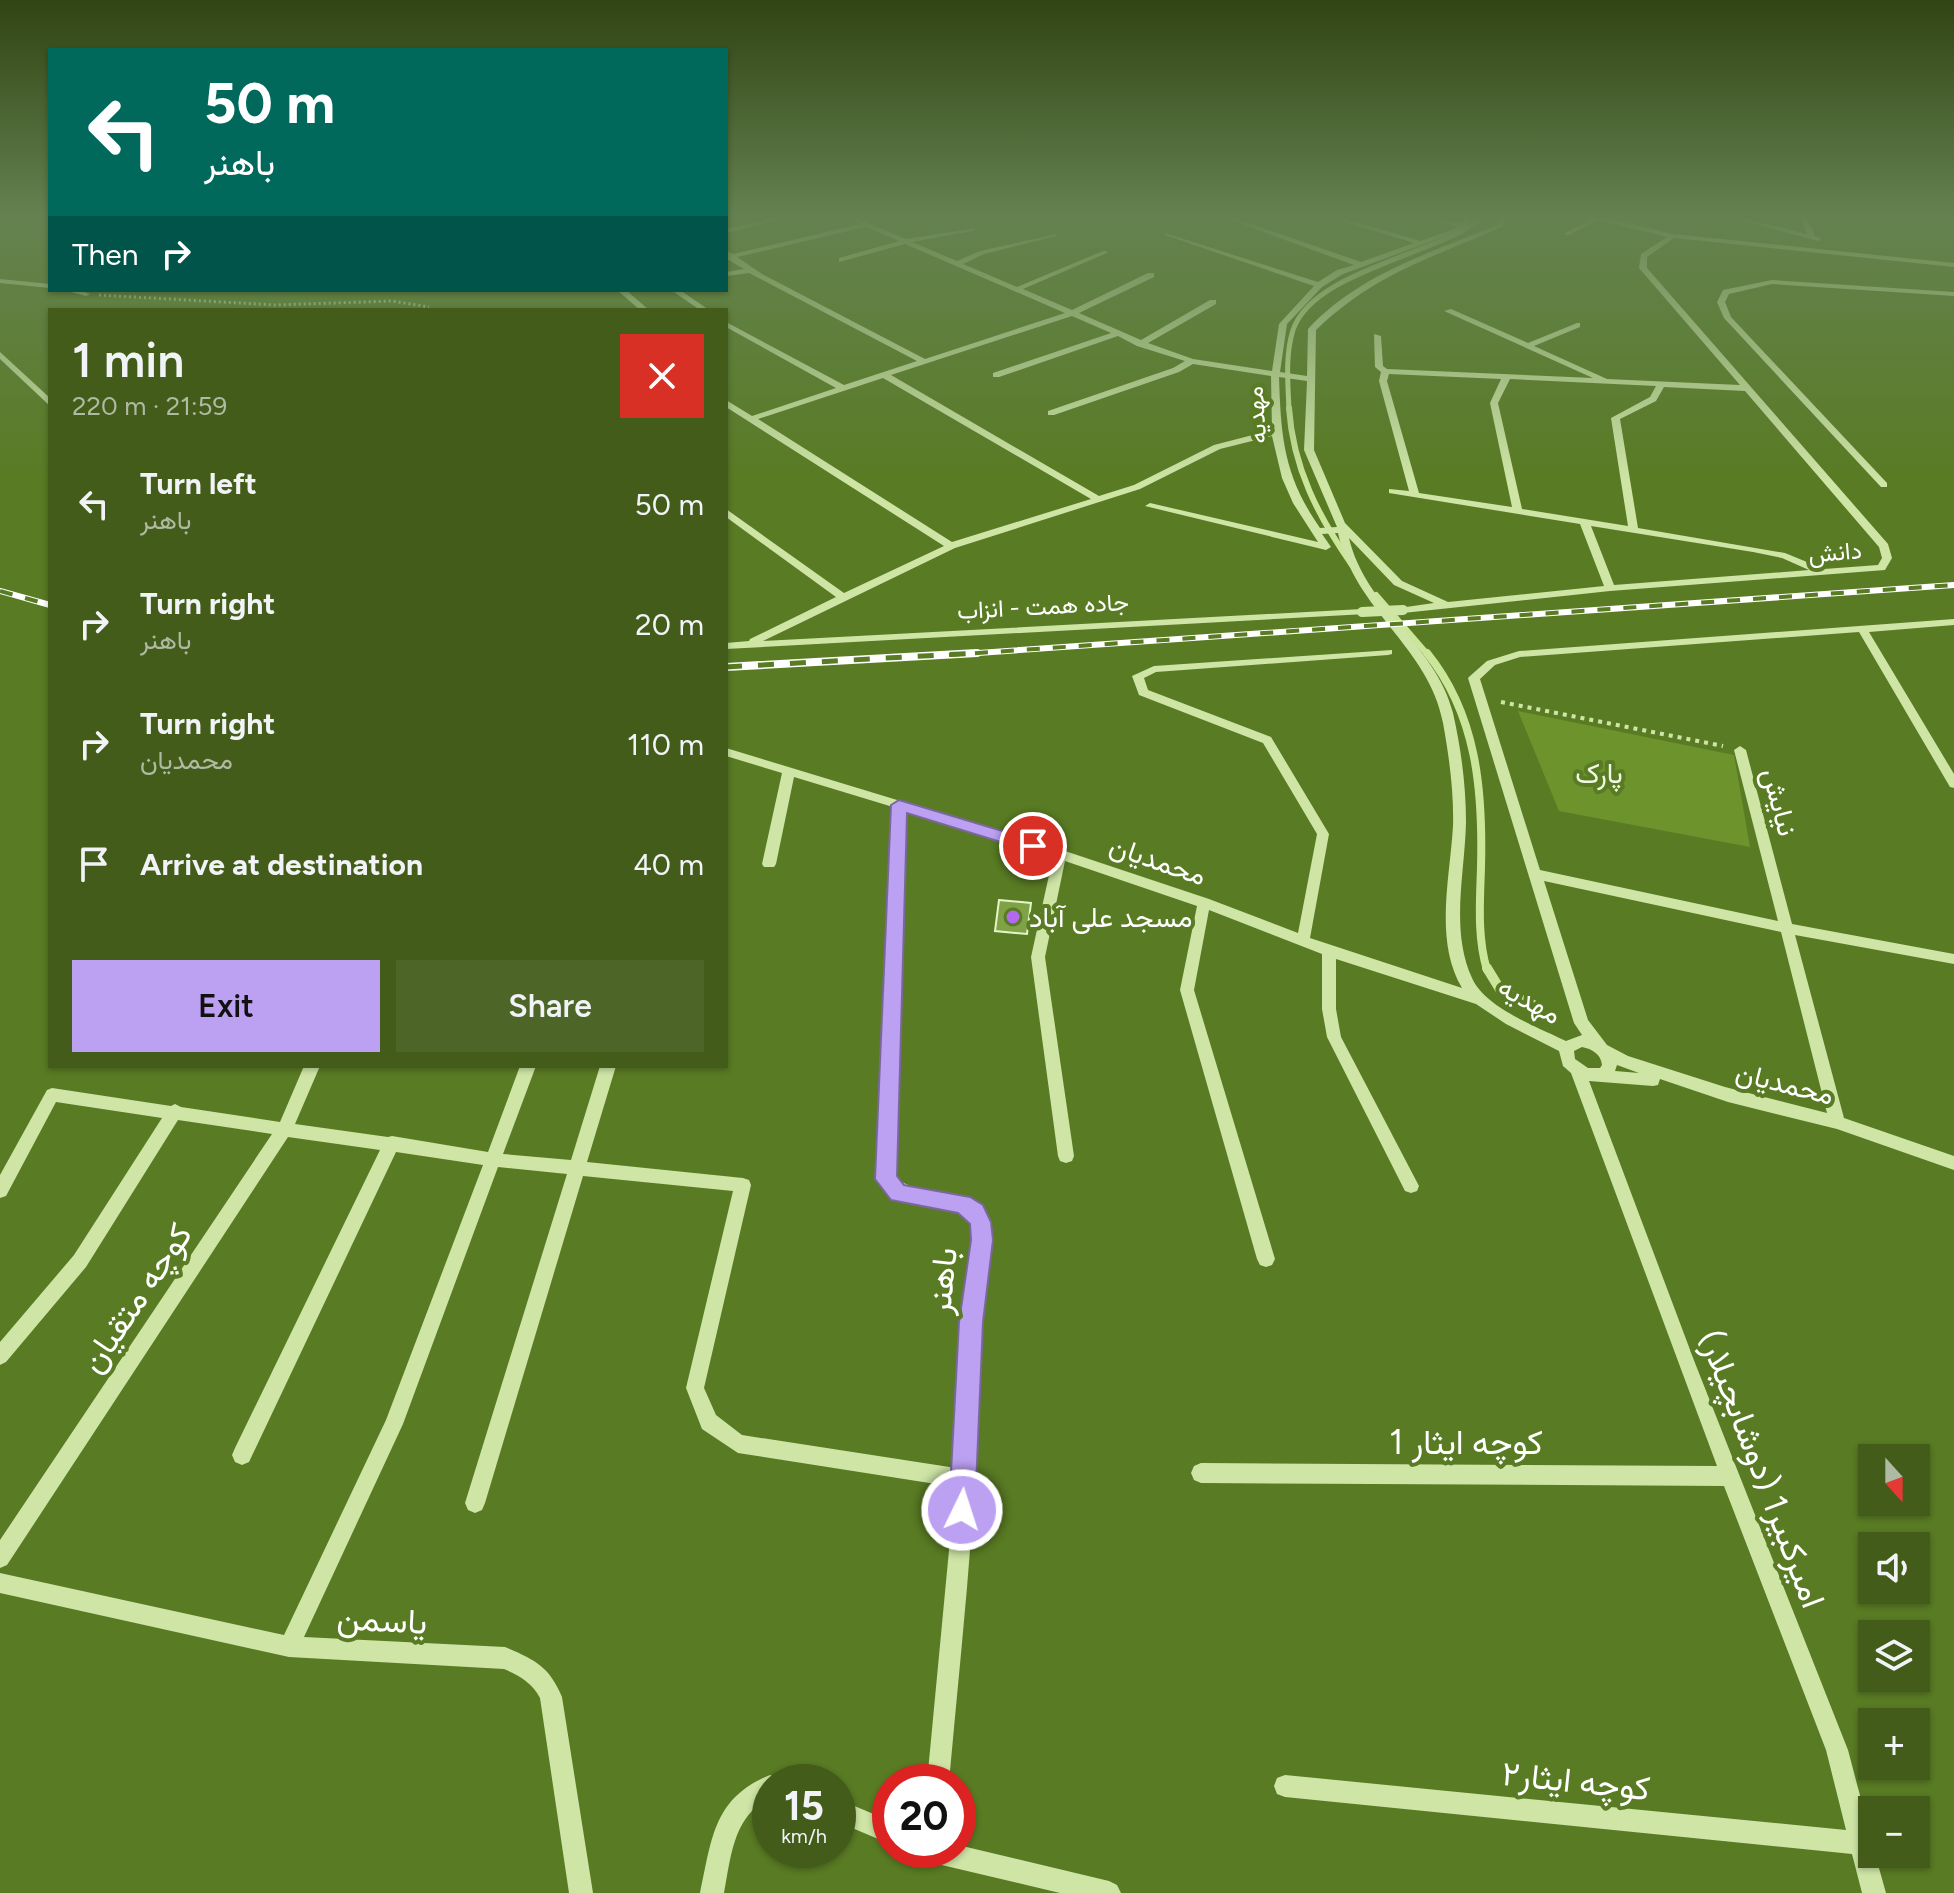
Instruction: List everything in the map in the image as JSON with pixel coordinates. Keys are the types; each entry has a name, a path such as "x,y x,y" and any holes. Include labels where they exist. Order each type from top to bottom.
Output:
{"street":[{"path":"820,306 923,361"},
{"path":"1061,306 1115,334 1192,361 1309,379"},
{"path":"750,419 1087,306"},
{"path":"1140,344 1205,306"},
{"name":"مهدیه","path":"1299,306 1283,324 1275,375 1276,432 1287,478 1312,526"},
{"path":"1333,306 1312,329 1309,450 1341,527 1398,583 1448,605"},
{"name":"دانش","path":"1403,610 1610,588 1881,568 1887,558 1884,546 1676,306"},
{"path":"1723,306 1728,318 1884,485"},
{"path":"1448,311 1616,385"},
{"path":"728,325 842,388"},
{"path":"1528,346 1577,325"},
{"path":"996,375 1115,334"},
{"path":"1377,336 1379,367 1385,371 1616,385 1745,388"},
{"path":"0,354 48,401"},
{"path":"1051,413 1176,370 1192,361"},
{"path":"1385,371 1383,381 1415,494"},
{"path":"884,375 1098,499"},
{"path":"1506,378 1494,403 1517,510"},
{"path":"1633,529 1615,418 1653,399 1660,387"},
{"path":"728,404 951,546"},
{"path":"746,645 951,546 1137,487 1217,447 1276,432"},
{"path":"1392,491 1785,556 1826,574"},
{"path":"1150,506 1326,547 1312,526"},
{"path":"728,513 844,598"},
{"path":"1584,521 1610,588"},
{"path":"1312,526 1325,533 1341,527"},
{"name":"مهدیه","path":"1341,527 1343,546 1359,580 1433,676 1446,708 1459,801 1455,935 1466,982 1478,999 1566,1048"},
{"name":"جاده همت - انزاب","path":"728,646 1403,610"},
{"path":"1728,1095 1655,1073 1602,1049 1581,1041 1566,1048 1568,1062 1578,1071 1599,1076 1610,1066 1602,1049 1581,1023 1474,678 1491,663 1519,654 1954,622"},
{"path":"1862,629 1954,784"},
{"path":"1303,941 1323,834 1267,740 1143,692 1138,676 1154,669 1388,652"},
{"name":"نیایش","path":"1740,750 1837,1122"},
{"name":"محمدیان","path":"728,753 1060,854 1204,903 1329,951 1478,999"},
{"path":"769,864 789,771"},
{"name":"باهنر","path":"899,805 886,1179 898,1193 962,1204 975,1212 981,1222 982,1240 971,1322 965,1479 940,1764"},
{"path":"1060,854 1038,957 1066,1156"},
{"path":"1535,874 1786,928 1954,959"},
{"path":"1204,903 1187,990 1266,1259"},
{"path":"1329,951 1329,1009 1334,1037 1411,1186"},
{"name":"کوچه متقیان","path":"0,1558 284,1130 311,1068"},
{"path":"289,1647 394,1424 527,1068"},
{"path":"475,1503 607,1068"},
{"name":"امیرکبیر1 (دوشابچیلار)","path":"1578,1071 1837,1750 1858,1831"},
{"name":"محمدیان","path":"1599,1076 1639,1077 1728,1095 1837,1122 1954,1163"},
{"path":"0,1191 52,1095 495,1160 743,1185 695,1388 709,1422 738,1444 965,1479"},
{"path":"0,1356 80,1261 175,1111"},
{"path":"242,1455 392,1143"},
{"name":"کوچه ایثار 1","path":"1201,1473 1730,1476"},
{"name":"یاسمن","path":"0,1583 289,1647 505,1658 542,1677 551,1697 581,1893"},
{"name":"کوچه ایثار۲","path":"1285,1786 1858,1843"},
{"path":"712,1893 731,1814 752,1793"},
{"path":"976,1861 1109,1893"},
{"name":"امیرکبیر1 (دوشابچیلار)","path":"1868,1868 1874,1893"}],"path":[{"name":"نیایش","path":"1481,698 1740,750"}],"green space":[{"name":"پارک","path":"1518,711 1734,755 1750,847 1559,811"}],"building":[{"name":"مسجد علی آباد","path":"999,900 1031,903 1027,934 995,931"}],"waterway":[{"path":"1289,410 1289,349 1293,330 1309,306"},
{"path":"1289,408 1296,451 1309,491 1352,565"},
{"path":"1376,595 1428,655"},
{"path":"1427,653 1457,702 1474,755 1481,839 1480,932 1487,970"},
{"path":"1487,968 1501,991 1536,1006"}],"railway":[{"path":"949,655 1954,585"},
{"path":"0,591 48,604"},
{"path":"728,667 977,653"}],"place":[{"name":"مسجد علی آباد","path":"1013,917"}],"route":[{"path":"962,1510 971,1322 982,1240 981,1222 975,1212 962,1204 898,1193 886,1179 899,805 1033,846"}]}
